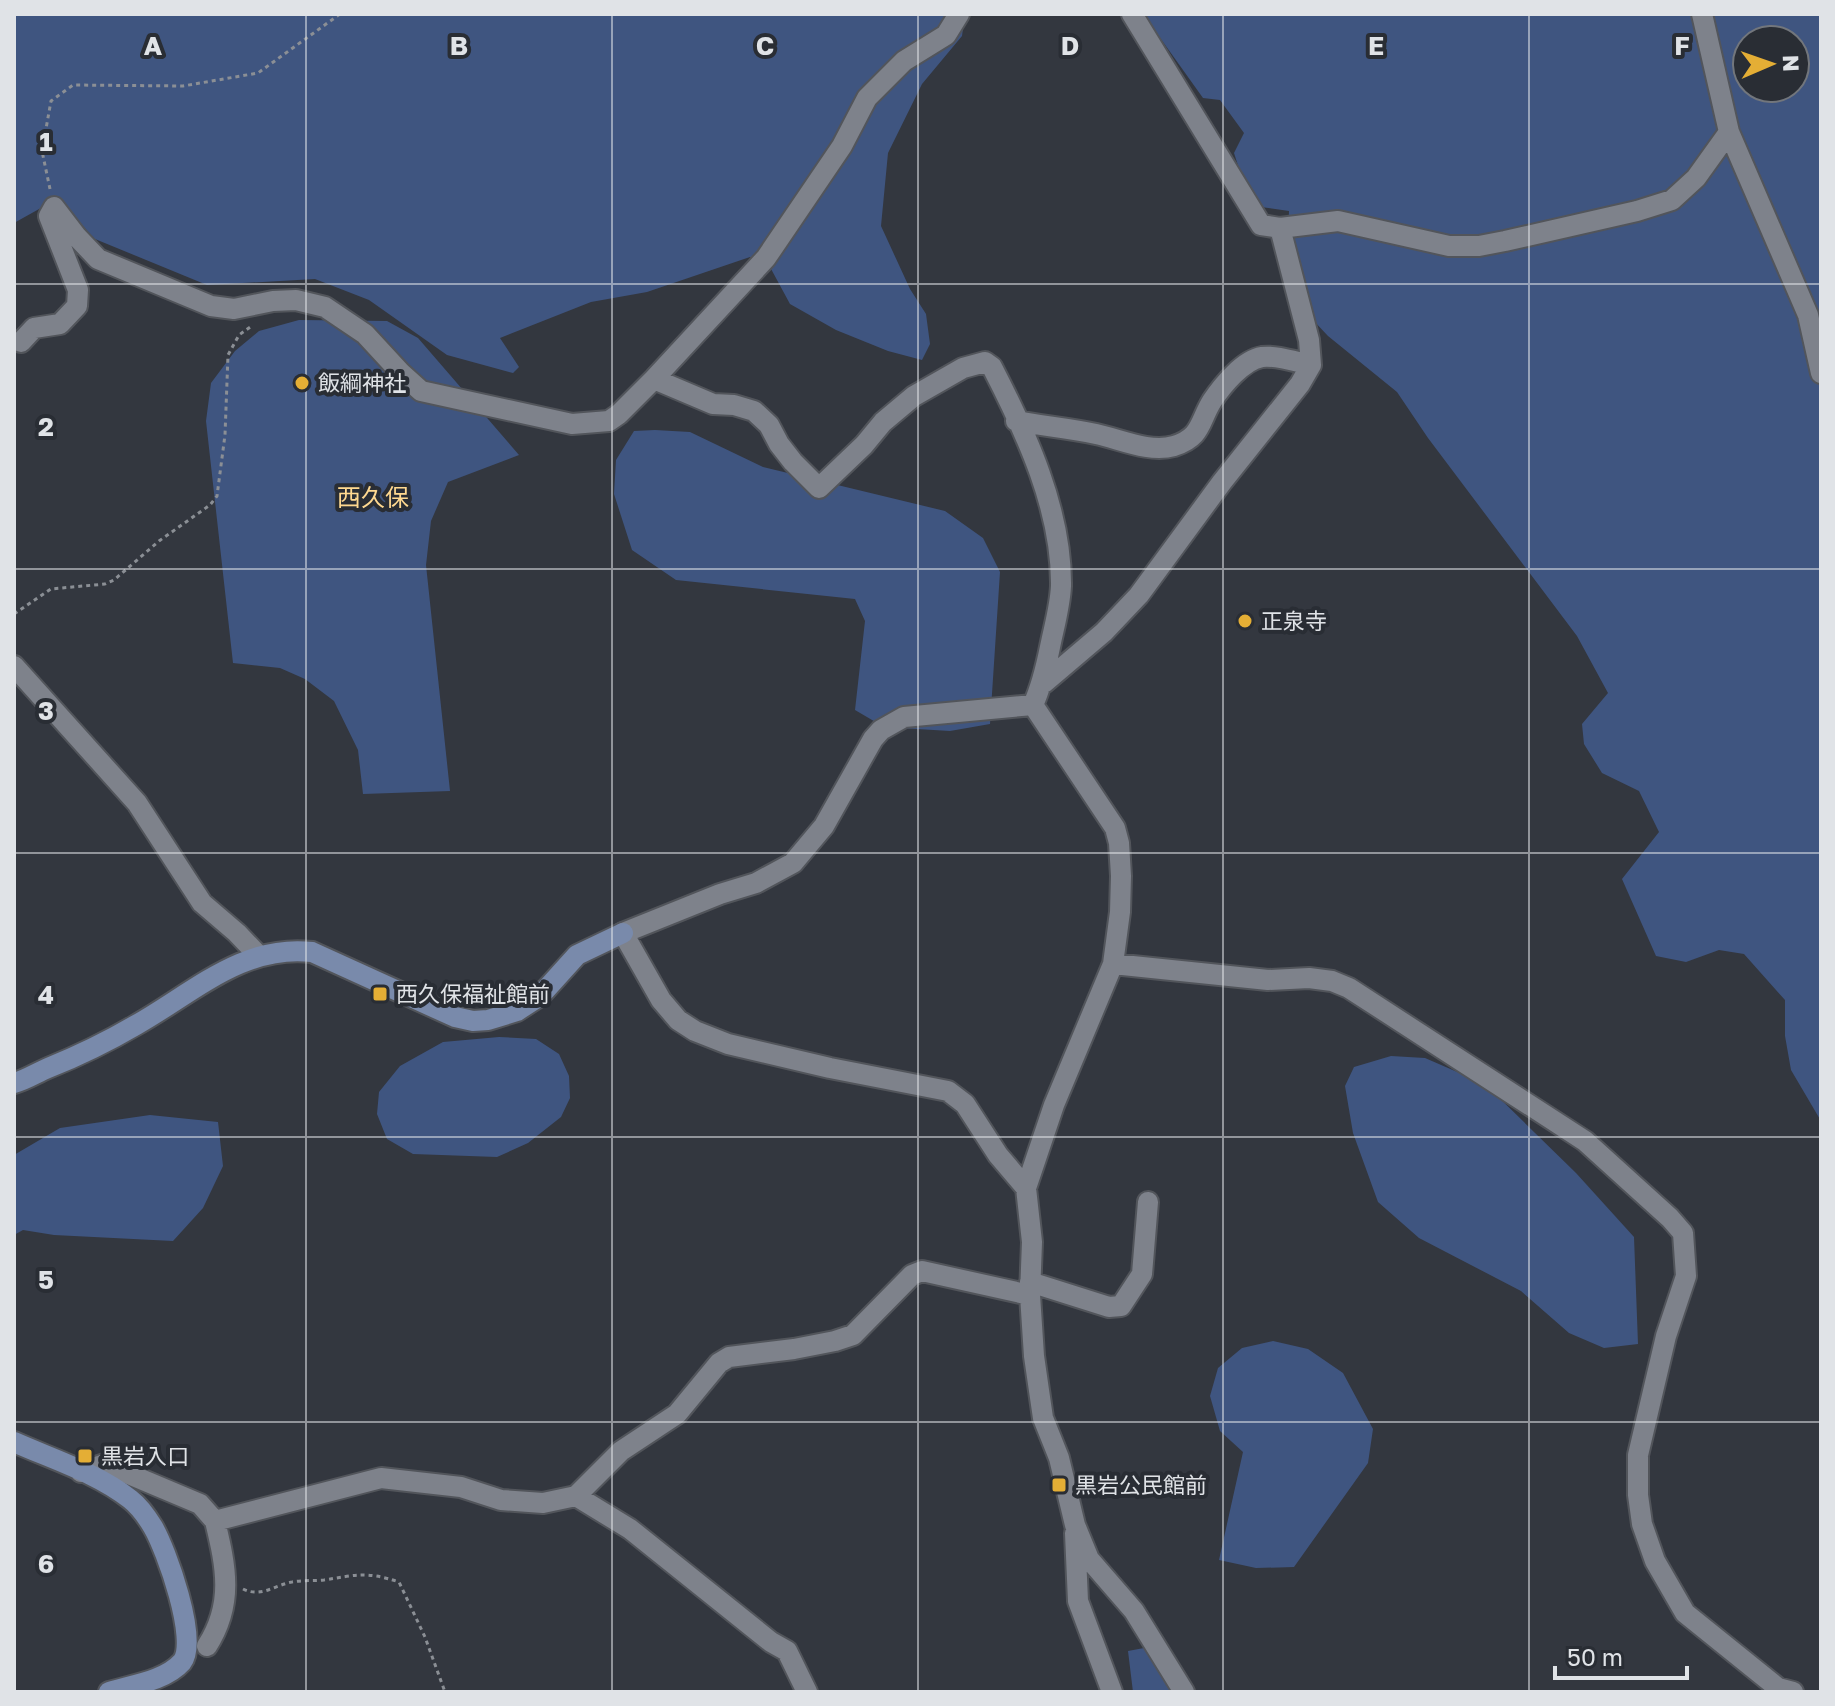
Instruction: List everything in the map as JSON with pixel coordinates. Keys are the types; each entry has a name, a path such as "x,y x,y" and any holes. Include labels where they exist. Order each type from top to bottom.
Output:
{"street":[{"path":"21,342 34,328 60,324 77,306 78,290 49,216 54,207 98,259 211,306 234,309 296,300 325,307 365,334 410,382 431,395 583,425 609,421 654,379 766,258 842,146 867,98 904,61 946,35 959,14"},
{"path":"1132,14 1261,225 1280,228 1338,221 1430,243 1479,246 1637,211 1672,200 1696,178 1729,132"},
{"path":"1702,14 1729,132 1808,315 1821,373"},
{"path":"1044,683 1104,632 1139,595 1222,482 1300,384 1311,365 1309,340 1280,228"},
{"path":"1016,421 1095,433 1143,446 1170,447 1191,438 1201,428 1212,401 1231,378 1251,361 1266,357 1311,365"},
{"path":"654,379 713,404 734,405 754,411 769,425 793,462 819,488 898,408 914,396 978,363 985,362 992,367 1031,450 1058,551 1060,602 1044,683 1033,705"},
{"path":"14,666 137,803 202,903 258,955"},
{"path":"14,1083 134,1026 230,967 258,955 286,950 312,952 455,1017 488,1020 530,1004 577,955 623,933 756,883 793,863 824,826 873,739 892,723 919,714 1033,705"},
{"path":"1033,705 1115,828 1121,876 1113,964 1054,1105 1026,1188 1032,1242 1030,1288 1034,1356 1043,1418 1059,1458 1075,1525 1089,1559 1134,1611 1184,1692"},
{"path":"623,933 661,1000 678,1020 695,1031 728,1044 815,1065 948,1091 965,1104 998,1155 1026,1188"},
{"path":"1113,964 1268,980 1309,978 1332,981 1349,988 1585,1141 1670,1218 1683,1233 1686,1276 1666,1336 1638,1455 1642,1524 1655,1561 1685,1613 1778,1688 1793,1692"},
{"path":"215,1521 381,1478 461,1487 501,1500 543,1503 576,1496 621,1451 677,1414 719,1363 729,1357 794,1349 853,1335 912,1275 922,1271 1030,1288 1109,1307 1121,1306 1142,1274 1148,1202"},
{"path":"14,1442 129,1498 154,1528 187,1632 186,1653 182,1662 166,1674 109,1692"},
{"path":"81,1472 105,1464 200,1504 215,1521 226,1581 219,1627 207,1646"},
{"path":"576,1496 630,1529 771,1642 787,1651 803,1678 807,1692"},
{"path":"1075,1525 1078,1601 1112,1692"}],"path":[{"path":"54,207 42,151 51,101 73,85 183,86 258,73 340,14"},
{"path":"14,614 51,589 105,584 114,580 159,541 210,505 217,496 225,435 228,355 239,335 261,319"},
{"path":"226,1581 249,1592 266,1592 289,1582 346,1574 379,1575 399,1582 425,1637 445,1692"}],"shaded area":[{"path":"14,14 965,14 962,36 922,84 888,153 881,226 910,289 926,314 930,344 922,360 888,351 836,330 790,304 770,267 750,257 647,292 591,302 500,338 519,367 513,373 447,355 369,300 315,279 207,285 95,239 57,199 14,223"},
{"path":"1143,14 1821,14 1821,1121 1791,1070 1785,1036 1785,1000 1744,954 1719,950 1686,962 1656,956 1622,879 1659,832 1639,791 1602,773 1584,744 1582,724 1608,693 1577,636 1397,392 1328,336 1312,319 1288,235 1289,211 1261,207 1244,184 1234,153 1244,133 1220,100 1203,98"},
{"path":"299,320 387,321 418,338 519,455 448,482 431,521 426,565 450,791 363,794 358,750 334,701 305,679 280,668 233,663 206,421 211,383 235,351 259,331"},
{"path":"634,431 690,432 763,467 945,511 983,538 1000,572 990,724 950,731 884,727 855,710 865,621 855,599 676,580 632,550 614,494 616,460"},
{"path":"499,1037 536,1039 559,1054 569,1076 570,1098 561,1117 528,1143 497,1157 413,1154 387,1139 377,1114 379,1092 400,1066 443,1042"},
{"path":"1391,1056 1425,1058 1485,1084 1576,1173 1634,1237 1638,1344 1604,1348 1569,1333 1521,1291 1419,1238 1378,1202 1353,1133 1345,1086 1354,1067"},
{"path":"150,1115 218,1122 223,1166 203,1208 173,1241 54,1235 23,1230 14,1235 14,1155 60,1128"},
{"path":"1273,1341 1308,1349 1343,1373 1373,1429 1368,1463 1294,1567 1256,1568 1219,1560 1243,1452 1220,1431 1210,1396 1218,1368 1242,1348"},
{"path":"1144,1648 1175,1692 1133,1692 1128,1651"}],"place":[{"name":"飯綱神社","path":"302,383"},
{"name":"正泉寺","path":"1245,621"},
{"name":"西久保福祉館前","path":"380,994"},
{"name":"黒岩入口","path":"85,1456"},
{"name":"黒岩公民館前","path":"1059,1485"}],"district":[{"name":"西久保","path":"373,498"}]}
